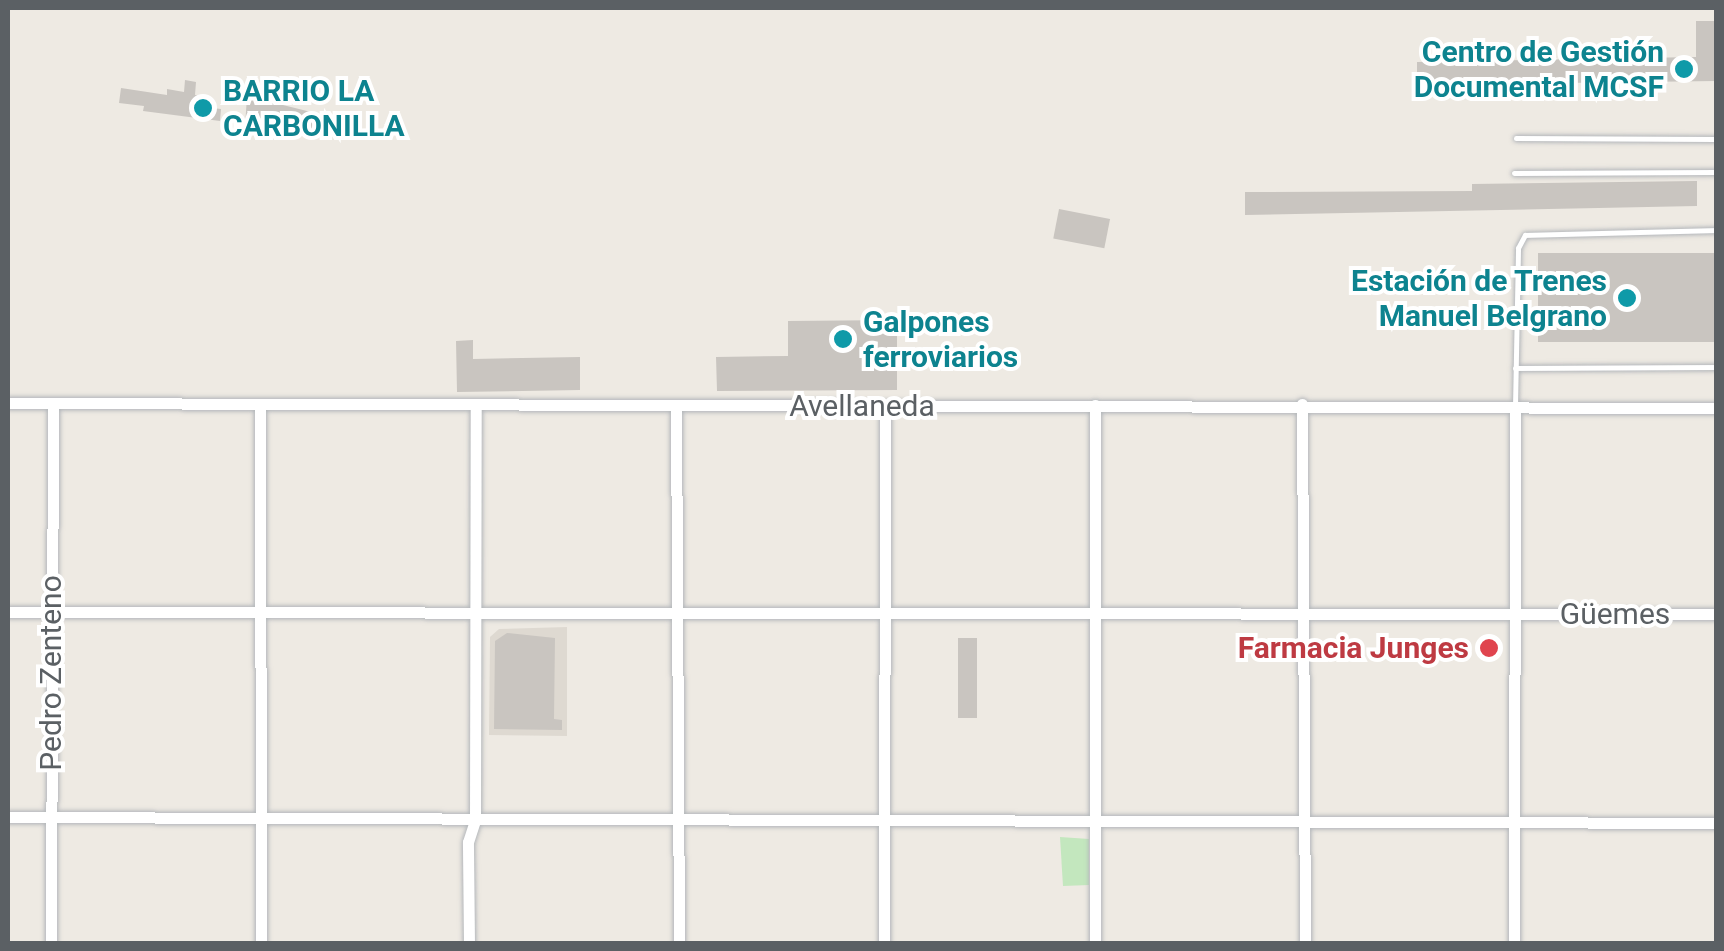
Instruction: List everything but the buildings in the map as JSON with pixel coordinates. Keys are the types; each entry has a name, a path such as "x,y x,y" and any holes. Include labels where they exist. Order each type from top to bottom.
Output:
{"street":[{"name":"Avellaneda","path":"8,403 1716,408"},
{"name":"Pedro Zenteno","path":"51,944 53,404"},
{"path":"260,404 262,944"},
{"path":"1302,404 1304,944"},
{"path":"468,944 468,842 475,821 476,405"},
{"path":"676,405 682,821 679,944"},
{"path":"1094,405 1095,944"},
{"path":"884,944 885,406"},
{"path":"1514,944 1515,407"},
{"name":"Güemes","path":"8,612 1716,614"},
{"path":"8,817 1716,823"}],"lane":[{"path":"1516,138 1716,139"},
{"path":"1514,173 1716,172"},
{"path":"1515,407 1518,248 1525,235 1716,230"},
{"path":"1515,368 1716,367"}],"shaded area":[{"path":"567,627 567,736 489,735 490,637 499,629"}],"green space":[{"path":"1060,837 1089,839 1089,885 1063,886"}],"place":[{"name":"Centro de Gestión Documental MCSF","path":"1684,69"},
{"name":"BARRIO LA CARBONILLA","path":"203,108"},
{"name":"Estación de Trenes Manuel Belgrano","path":"1627,298"},
{"name":"Galpones ferroviarios","path":"843,339"},
{"name":"Farmacia Junges","path":"1489,648"}]}
